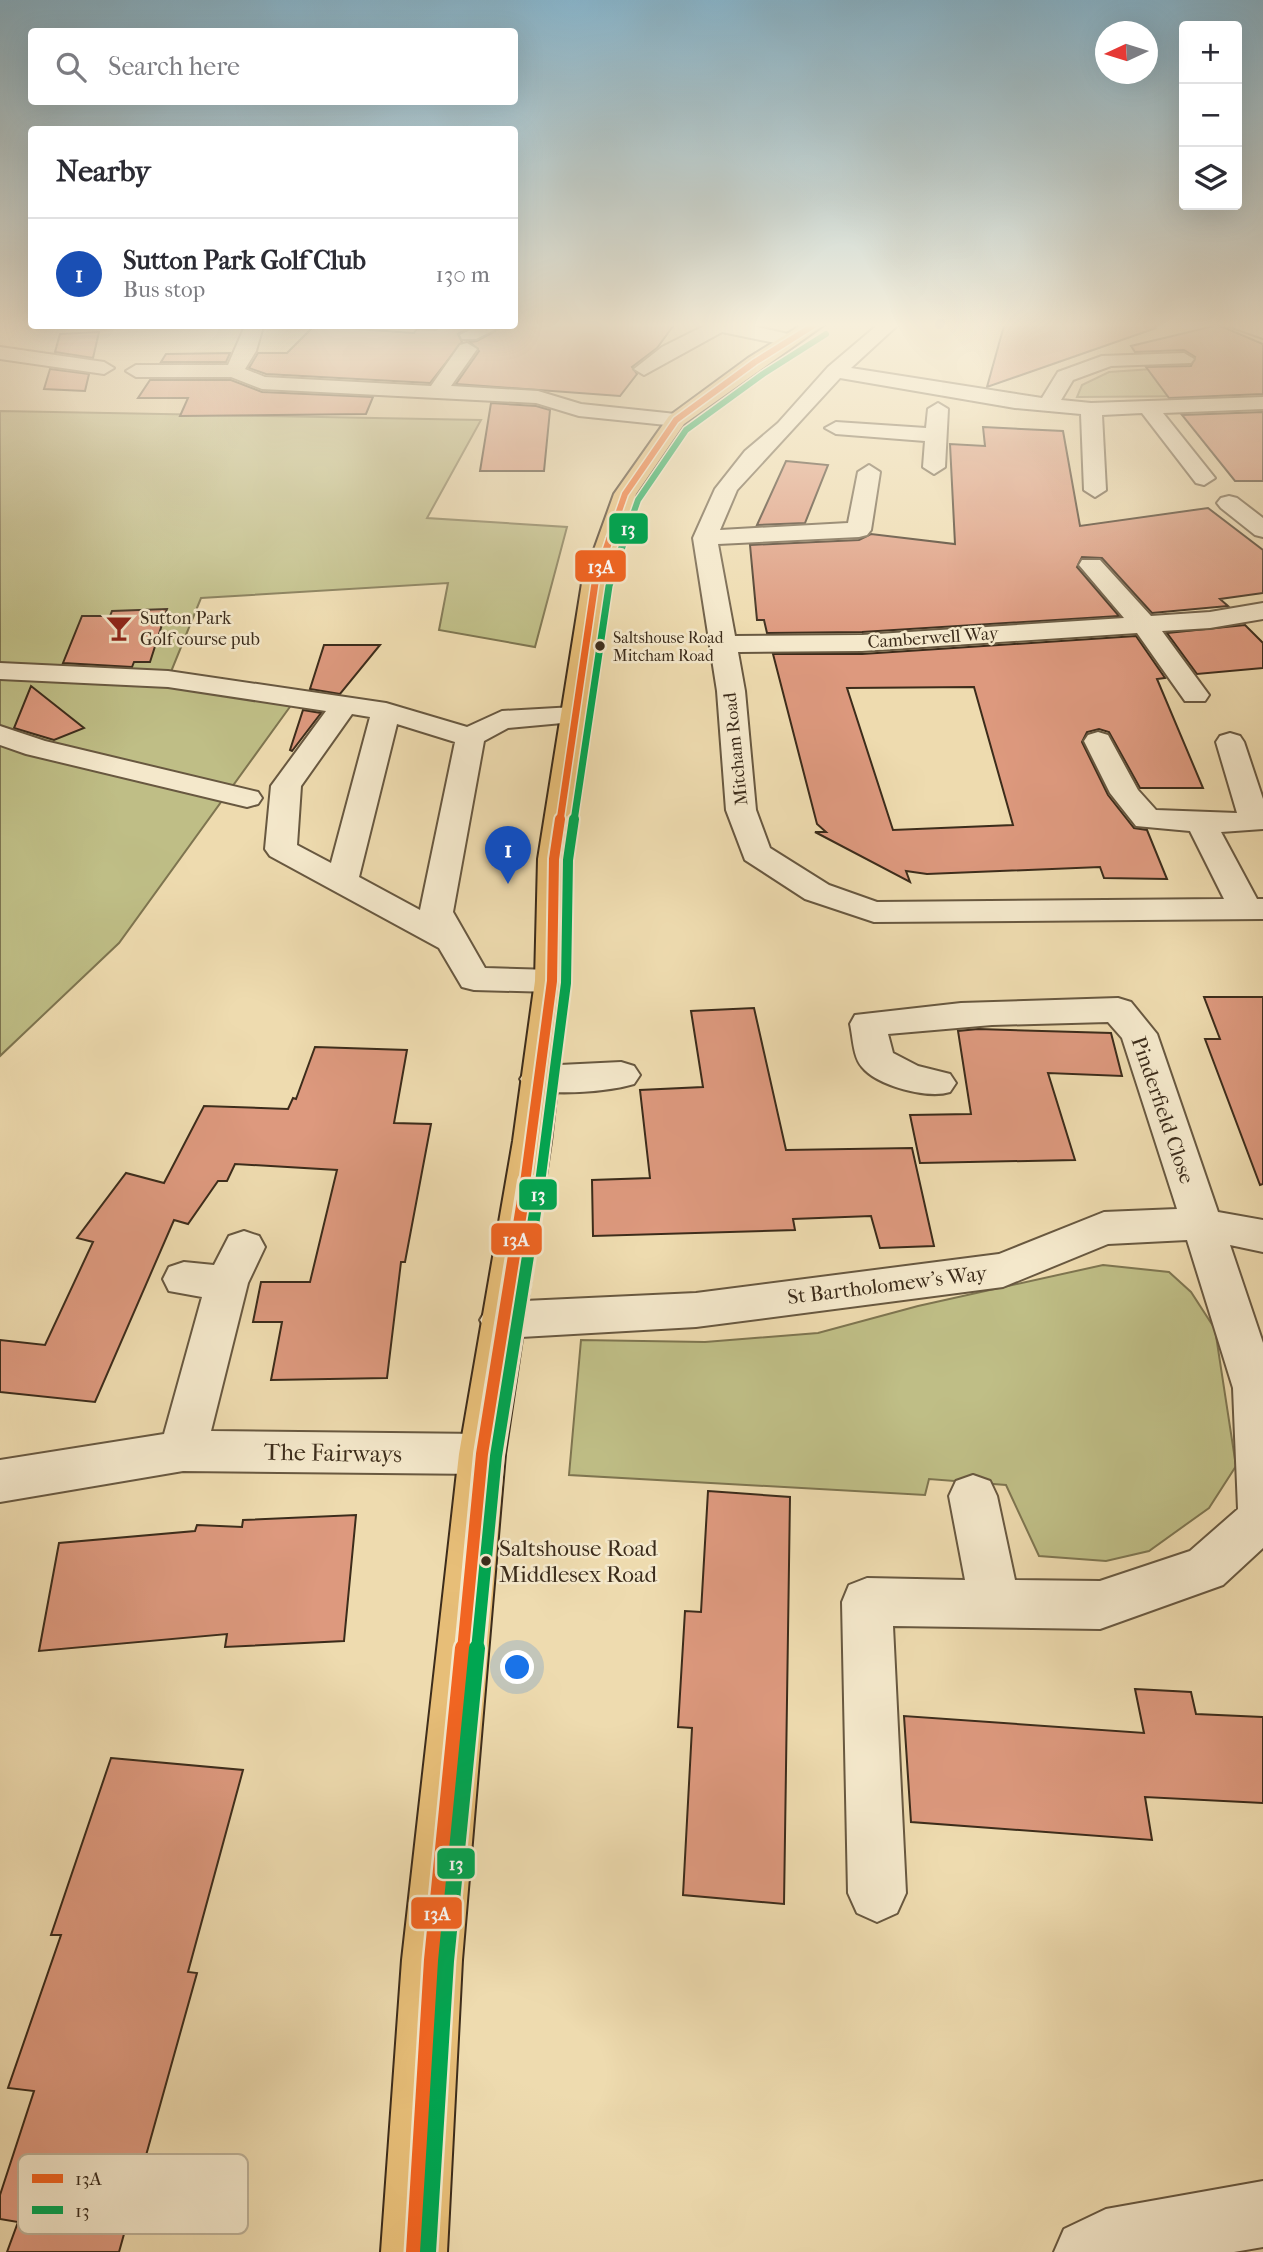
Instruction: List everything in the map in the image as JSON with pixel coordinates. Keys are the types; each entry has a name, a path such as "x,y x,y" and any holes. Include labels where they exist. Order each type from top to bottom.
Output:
{"main road":[{"path":"414,2252 432,1960 482,1454 532,1141 552,981 554,859 573,715 595,583 625,494 672,427"}],"street":[{"path":"783,427 726,489 705,538 859,530 869,472"},
{"path":"934,467 937,427"},
{"path":"1092,427 1095,490"},
{"path":"1164,427 1205,478"},
{"path":"836,428 936,435"},
{"path":"1229,503 1263,530"},
{"name":"Mitcham Road","path":"705,538 732,691 741,810 756,853 817,892 874,912 1254,909"},
{"path":"1091,565 1143,624 1191,689 1158,683"},
{"name":"Camberwell Way","path":"723,644 862,643 1210,620 1263,611"},
{"path":"0,671 168,679 386,711 470,737 502,720 573,715"},
{"path":"344,705 286,786 281,849 453,941"},
{"path":"342,880 386,711"},
{"path":"0,736 36,748 247,798"},
{"path":"470,737 436,912 474,979 552,981"},
{"path":"1098,741 1125,793 1147,819 1200,823 1255,822 1230,742"},
{"path":"1200,823 1254,909"},
{"name":"Pinderfield Close","path":"877,1893 867,1602 1100,1605 1206,1569 1262,1518 1256,1388 1139,1034 1118,1010 923,1017 868,1024 876,1060 908,1077 937,1083"},
{"path":"539,1079 621,1075"},
{"name":"St Bartholomew's Way","path":"502,1320 696,1310 1003,1270 1104,1228 1201,1224 1263,1236"},
{"path":"183,1451 236,1265 184,1279"},
{"name":"The Fairways","path":"0,1481 183,1451 482,1454"},
{"path":"973,1496 995,1603"},
{"path":"1087,2252 1106,2242 1263,2214"}],"shaded area":[{"path":"0,427 477,427 427,518 567,527 535,647 439,630 448,583 201,598 168,679 292,704 119,943 0,1056"},
{"path":"1103,1265 1169,1272 1191,1292 1215,1329 1236,1466 1209,1508 1149,1551 1106,1561 1039,1556 1006,1485 929,1479 925,1495 569,1475 581,1340 705,1342 818,1333 918,1306"}],"building":[{"path":"487,427 548,427 544,471 480,471"},
{"path":"983,427 1063,431 1080,526 1208,508 1263,550 1263,593 1220,599 1228,606 1152,613 1102,558 1082,557 1077,567 1119,616 862,632 767,633 764,620 757,620 750,545 859,540 871,534 955,544 950,444 985,446"},
{"path":"1192,427 1263,427 1263,481 1235,481"},
{"path":"786,461 828,465 805,523 757,525"},
{"name":"Sutton Park Golf course pub","path":"167,609 150,662 134,662 132,667 63,663 82,616 110,616 112,611"},
{"path":"1245,625 1263,643 1263,668 1197,674 1167,633"},
{"path":"1136,636 1165,678 1157,679 1203,788 1140,788 1109,732 1099,729 1087,732 1082,742 1108,795 1134,828 1147,830 1167,879 1104,878 1100,867 927,874 906,871 910,882 815,832 826,832 817,824 773,654 862,654","holes":["974,687 1013,825 893,830 847,688"]},
{"path":"324,645 380,645 340,694 310,689"},
{"path":"31,686 84,728 54,740 14,728"},
{"path":"303,710 321,713 292,751 290,750"},
{"path":"1204,997 1263,997 1263,1184 1260,1185 1205,1039 1220,1039"},
{"path":"754,1008 786,1150 912,1148 934,1246 880,1248 871,1216 793,1219 795,1230 593,1236 592,1180 650,1178 640,1090 703,1087 691,1011"},
{"path":"978,1029 1111,1033 1122,1076 1048,1073 1075,1160 920,1163 910,1115 971,1114 958,1031"},
{"path":"315,1047 407,1050 394,1123 431,1124 405,1262 401,1262 387,1378 271,1380 282,1322 253,1322 261,1282 310,1282 337,1170 235,1164 227,1181 218,1181 188,1224 174,1220 95,1402 0,1392 0,1340 45,1345 93,1242 77,1238 126,1173 164,1183 204,1106 288,1109 293,1098 296,1099"},
{"path":"708,1491 790,1497 784,1904 683,1895 692,1728 678,1727 685,1611 701,1612"},
{"path":"356,1515 344,1641 225,1647 227,1634 39,1651 59,1543 195,1531 197,1525 242,1527 243,1520"},
{"path":"1135,1689 1191,1692 1196,1714 1263,1717 1263,1803 1145,1797 1152,1840 911,1822 904,1716 1144,1733"},
{"path":"111,1758 243,1770 188,1972 197,1973 146,2154 18,2154 18,2222 0,2219 0,2195 34,2091 8,2088 61,1935 51,1935"},
{"path":"18,2222 18,2234 124,2234 119,2252 7,2252"}],"transit line":[{"name":"13A","path":"414,2252 432,1960 482,1454 532,1141 552,981 554,859 595,583 625,494 671,427"},
{"name":"13","path":"428,2252 446,1961 496,1456 546,1143 566,983 568,860 609,586 638,500 690,427"}],"place":[{"name":"Sutton Park Golf course pub","path":"119,628"},
{"name":"Saltshouse Road Mitcham Road","path":"600,646"},
{"name":"Sutton Park Golf Club","path":"508,884"},
{"name":"Saltshouse Road Middlesex Road","path":"486,1561"}]}
